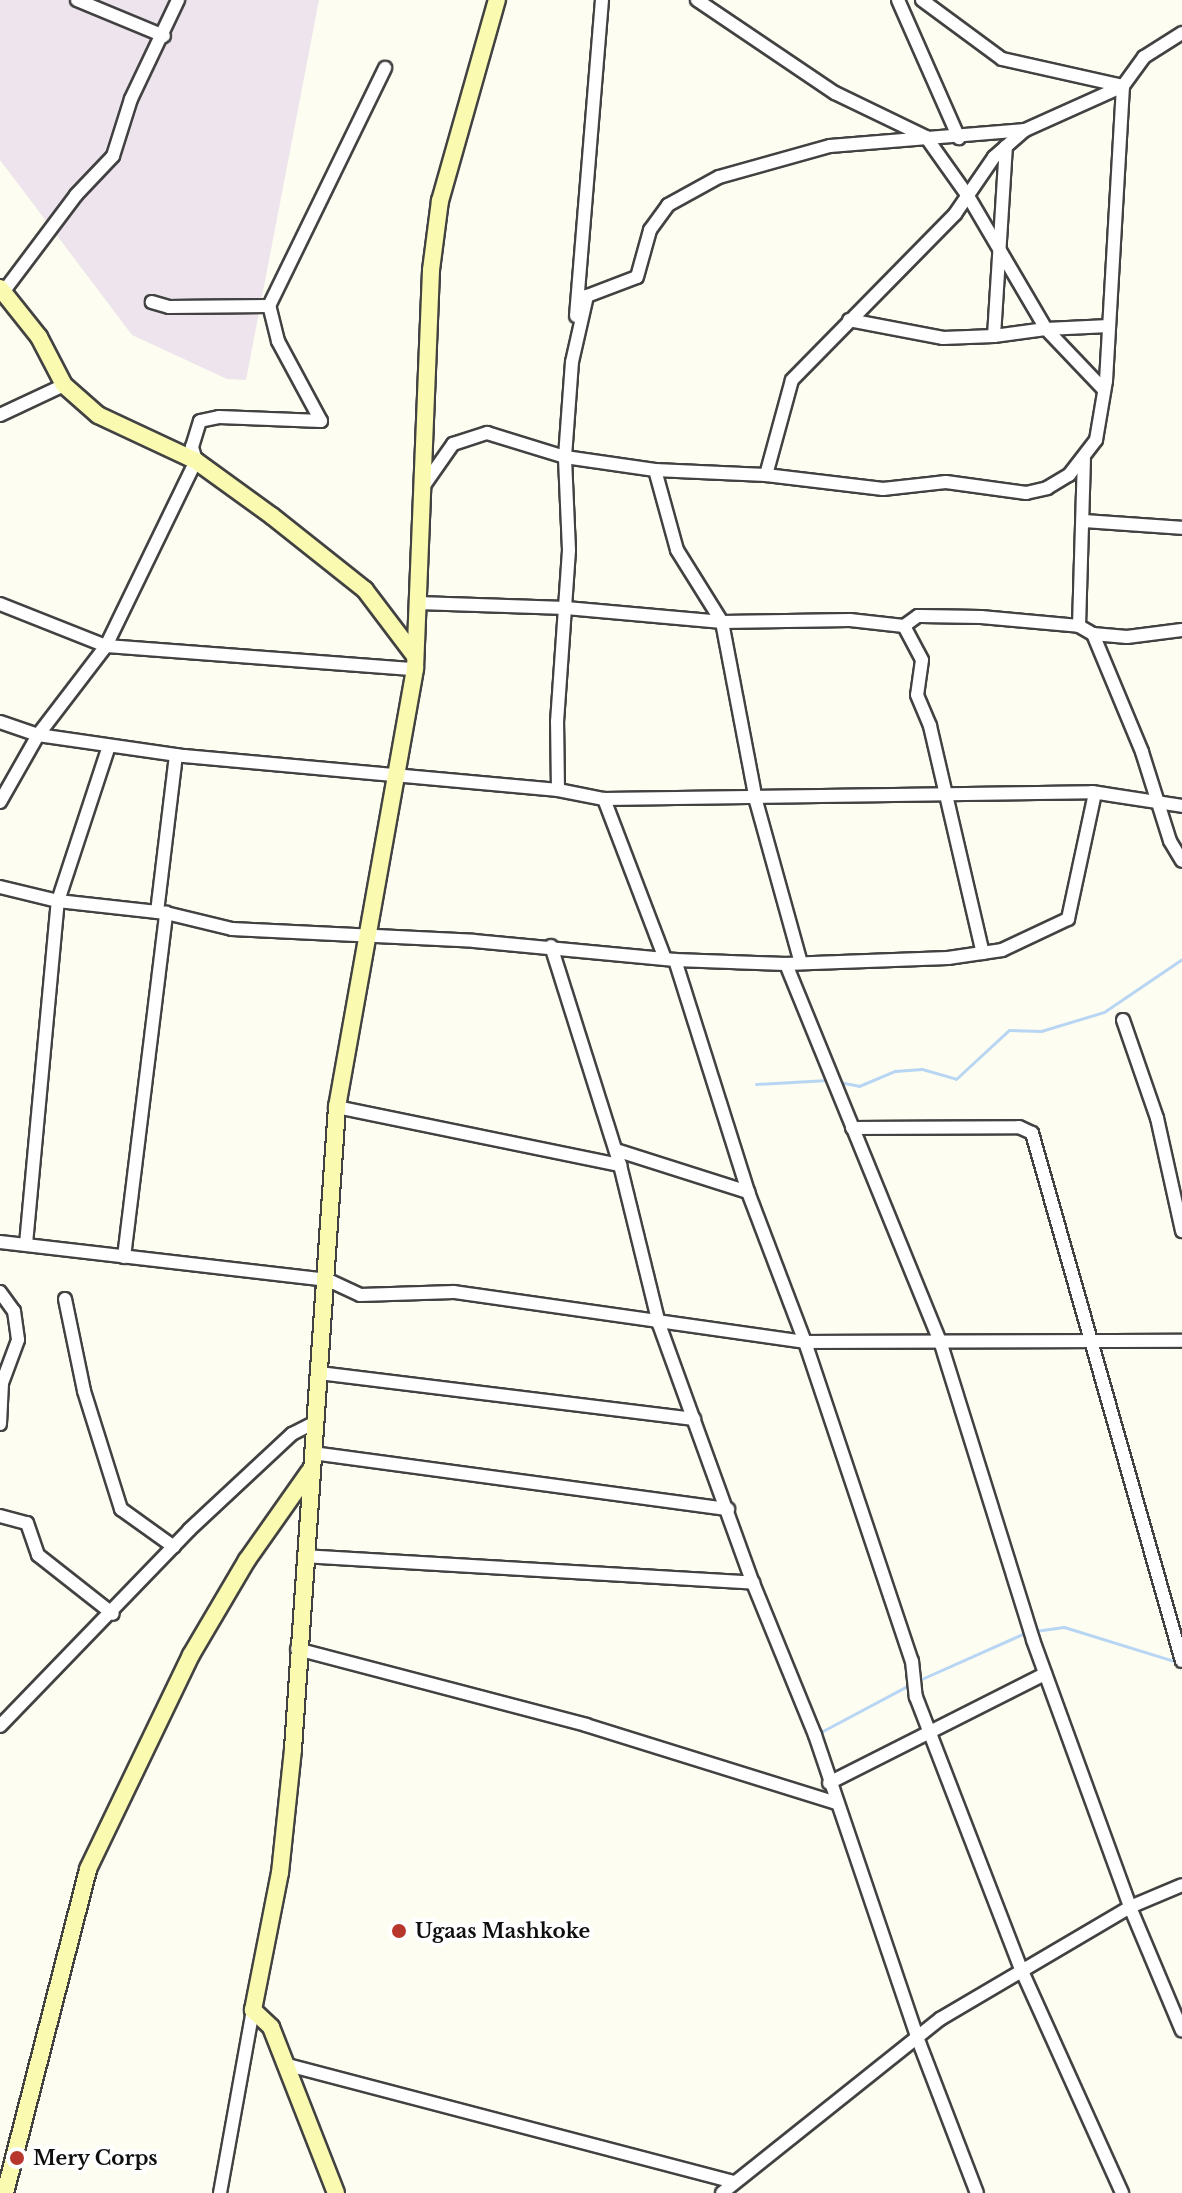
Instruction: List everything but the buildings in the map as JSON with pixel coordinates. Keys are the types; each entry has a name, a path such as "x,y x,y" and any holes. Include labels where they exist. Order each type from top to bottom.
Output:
{"main road":[{"path":"336,2193 271,2027 253,2010 280,1873 328,1280 337,1107 398,776 415,663 425,484 431,270 440,201 497,0"},
{"path":"2,290 39,337 64,385 98,415 196,461 354,580 415,663"},
{"path":"5,2193 88,1869 191,1655 247,1560 312,1461"}],"street":[{"path":"77,0 164,36"},
{"path":"2,290 76,195 113,156 131,99 164,36 178,0"},
{"path":"558,790 557,722 566,608 565,457 602,0"},
{"path":"697,0 835,93 926,137 968,196 1046,329 1104,390"},
{"path":"898,0 959,138"},
{"path":"922,0 1002,59 1123,86"},
{"path":"766,475 792,380 968,196 1006,146 1025,130 1123,86 1144,57 1182,33"},
{"path":"1144,57 1182,44"},
{"path":"0,802 38,735 106,646 196,461 192,447 200,421 219,417 321,421 278,341 269,306 385,68"},
{"path":"425,484 453,444 467,436 487,433 565,457 655,470 766,475 883,489 963,482 1026,493 1047,488 1084,459 1096,440 1109,326 1123,86"},
{"path":"572,362 587,296 637,277 650,230 684,192 754,165 830,146 926,137 959,138 1025,130"},
{"path":"994,336 1006,146"},
{"path":"152,302 169,307 269,306"},
{"path":"849,320 943,338 1109,326"},
{"path":"0,415 64,385"},
{"path":"1079,626 1084,459"},
{"path":"655,470 677,550 722,622 756,801 801,963"},
{"path":"1083,521 1182,528"},
{"path":"418,603 566,608 722,622 850,620 904,626 918,616 1079,626 1093,634 1127,637 1182,630"},
{"path":"0,604 106,646 415,663"},
{"path":"904,626 922,660 917,695 947,795 983,953"},
{"path":"1093,634 1142,752 1156,803 1182,861"},
{"path":"0,722 38,735 176,755 558,790 604,799 693,796 756,801 1095,793 1182,806"},
{"path":"26,1244 58,901 109,746"},
{"path":"124,1257 176,755"},
{"path":"0,887 58,901 162,912 232,929 551,946 670,960 786,964 983,953 1002,950 1068,919 1095,793"},
{"path":"604,799 670,960 748,1192 805,1342 912,1661 916,1697 1021,1969 1122,2193"},
{"path":"551,946 616,1150 659,1324 837,1803 917,2037 977,2193"},
{"path":"786,964 941,1344 1045,1674 1130,1907 1182,2031"},
{"path":"1123,1020 1157,1118 1182,1231"},
{"path":"337,1107 620,1165"},
{"path":"852,1128 1019,1127 1032,1133 1182,1661"},
{"path":"616,1150 748,1192"},
{"path":"0,1242 328,1280 360,1295 454,1292 659,1324 805,1342 1182,1341"},
{"path":"0,1292 14,1311 18,1340 2,1383 0,1424"},
{"path":"65,1299 84,1391 121,1509 174,1547"},
{"path":"319,1373 694,1419"},
{"path":"0,1726 113,1614 174,1547 292,1434 316,1422"},
{"path":"312,1461 728,1509"},
{"path":"0,1516 27,1523 38,1555 113,1614"},
{"path":"304,1556 753,1583"},
{"path":"297,1649 586,1725 837,1803"},
{"path":"829,1783 1045,1674"},
{"path":"722,2193 917,2037 1021,1969 1130,1907 1182,1885"},
{"path":"220,2193 253,2010"},
{"path":"284,2064 734,2182"}],"shaded area":[{"path":"0,0 319,0 246,380 227,379 132,335 0,160"}],"waterway":[{"path":"839,1082 859,1086 895,1071 922,1069 956,1079 1009,1030 1041,1031 1104,1012 1182,959"},
{"path":"756,1084 828,1080"},
{"path":"1035,1631 1064,1627 1177,1662"},
{"path":"917,1681 1027,1632"},
{"path":"819,1733 911,1684"}],"place":[{"name":"Ugaas Mashkoke","path":"399,1931"},
{"name":"Mery Corps","path":"17,2158"}]}
